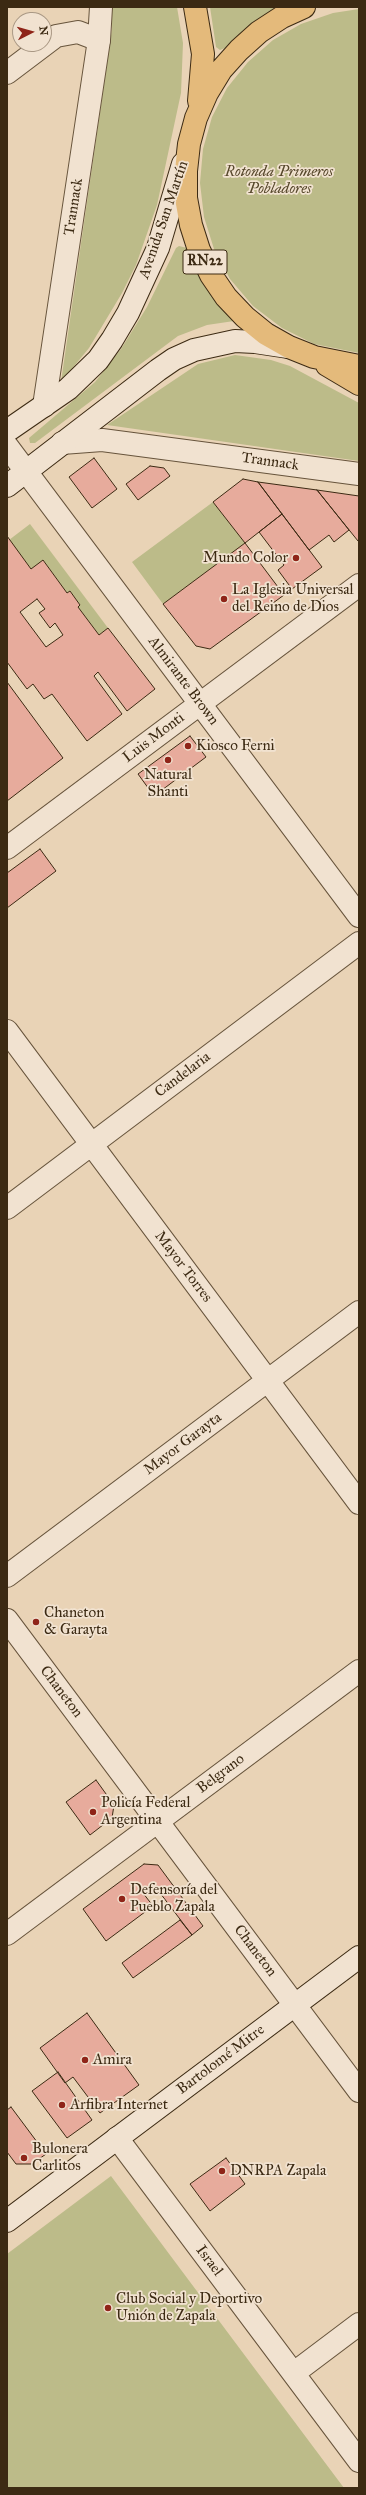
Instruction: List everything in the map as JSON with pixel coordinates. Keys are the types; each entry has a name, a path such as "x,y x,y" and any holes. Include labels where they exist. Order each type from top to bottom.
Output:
{"main road":[{"name":"RN22","path":"195,7 203,54 196,118"},
{"name":"RN22","path":"304,7 282,17 259,32 239,50 221,70 207,93 196,118 189,144 186,171 186,198 191,225 199,250 211,275 226,297 245,317 266,334 289,347 314,358 359,366"},
{"path":"314,358 359,384"}],"street":[{"name":"Trannack","path":"44,406 99,40 101,7"},
{"path":"7,72 47,42 62,34 78,32 99,40"},
{"name":"Avenida San Martín","path":"7,431 68,390 89,370 112,340 128,313 158,248 189,144"},
{"path":"7,486 158,370 194,350 235,341 271,343 289,347"},
{"name":"Trannack","path":"62,443 102,440 359,474"},
{"name":"Almirante Brown","path":"7,446 359,916"},
{"name":"Luis Monti","path":"7,848 359,585"},
{"name":"Candelaria","path":"7,1208 359,943"},
{"name":"Mayor Torres","path":"7,1031 359,1503"},
{"name":"Mayor Garayta","path":"7,1576 359,1312"},
{"name":"Chaneton","path":"7,1620 359,2091"},
{"name":"Belgrano","path":"7,1934 359,1671"},
{"name":"Bartolomé Mitre","path":"10,2213 117,2138 359,1957"},
{"name":"Israel","path":"117,2138 359,2461"},
{"path":"294,2373 359,2324"}],"green space":[{"path":"112,7 177,7 183,43 181,93 157,205 136,265 122,293 89,348 61,382 112,29"},
{"path":"210,7 277,7 252,23 225,48 220,50 216,47"},
{"name":"Rotonda Primeros Pobladores","path":"359,9 359,353 314,344 282,328 253,306 230,279 214,249 204,217 200,183 203,149 212,117 227,88 248,62 273,40 301,24 333,13"},
{"path":"179,246 187,248 195,266 234,321 207,325 178,336 35,443 30,443 29,438 95,382 121,349 147,307 176,248"},
{"path":"235,355 271,360 290,366 359,403 359,461 107,425 198,364"},
{"path":"213,502 245,543 163,604 132,562"},
{"path":"30,524 108,628 99,635 78,607 80,605 70,591 67,593 44,561 31,569 9,540"},
{"name":"Club Social y Deportivo Unión de Zapala","path":"111,2176 344,2488 7,2488 7,2254"}],"building":[{"path":"94,458 117,489 92,508 69,477"},
{"path":"150,466 164,468 170,476 138,500 126,484"},
{"path":"243,479 258,482 282,514 245,543 213,502"},
{"path":"258,482 317,490 349,530 334,542 329,535 309,550"},
{"path":"317,490 359,496 358,541"},
{"name":"Mundo Color","path":"282,514 322,567 292,589 278,570 284,565 259,532"},
{"path":"7,536 31,569 43,560 67,593 70,591 80,605 78,607 99,635 108,628 155,689 127,711 98,672 94,676 122,714 87,741 52,694 44,699 33,684 27,689 7,662","holes":["37,599 45,609 39,613 50,628 55,623 63,635 46,647 20,612"]},
{"name":"La Iglesia Universal del Reino de Dios","path":"245,543 284,595 210,649 196,646 163,604"},
{"path":"7,682 63,758 7,801"},
{"path":"190,736 206,757 154,796 138,774"},
{"path":"40,849 56,871 7,908 7,873"},
{"name":"Policía Federal Argentina","path":"96,1780 114,1805 112,1818 90,1835 66,1802"},
{"name":"Defensoría del Pueblo Zapala","path":"144,1864 158,1865 203,1926 192,1935 154,1885 143,1893 153,1906 106,1941 83,1909"},
{"path":"180,1920 192,1935 133,1978 122,1963"},
{"name":"Amira","path":"87,2013 139,2085 100,2113 73,2077 65,2083 40,2048"},
{"name":"Arfibra Internet","path":"58,2072 92,2120 67,2138 32,2091"},
{"path":"11,2107 46,2154 32,2164 16,2164 7,2152 7,2110"},
{"name":"DNRPA Zapala","path":"226,2158 245,2184 210,2211 190,2184"}],"place":[{"name":"Mundo Color","path":"296,558"},
{"name":"La Iglesia Universal del Reino de Dios","path":"224,599"},
{"name":"Kiosco Ferni","path":"188,746"},
{"name":"Natural Shanti","path":"168,760"},
{"name":"Chaneton & Garayta","path":"36,1622"},
{"name":"Policía Federal Argentina","path":"93,1812"},
{"name":"Defensoría del Pueblo Zapala","path":"122,1899"},
{"name":"Amira","path":"85,2060"},
{"name":"Arfibra Internet","path":"62,2105"},
{"name":"Bulonera Carlitos","path":"24,2158"},
{"name":"DNRPA Zapala","path":"222,2171"},
{"name":"Club Social y Deportivo Unión de Zapala","path":"108,2308"}]}
